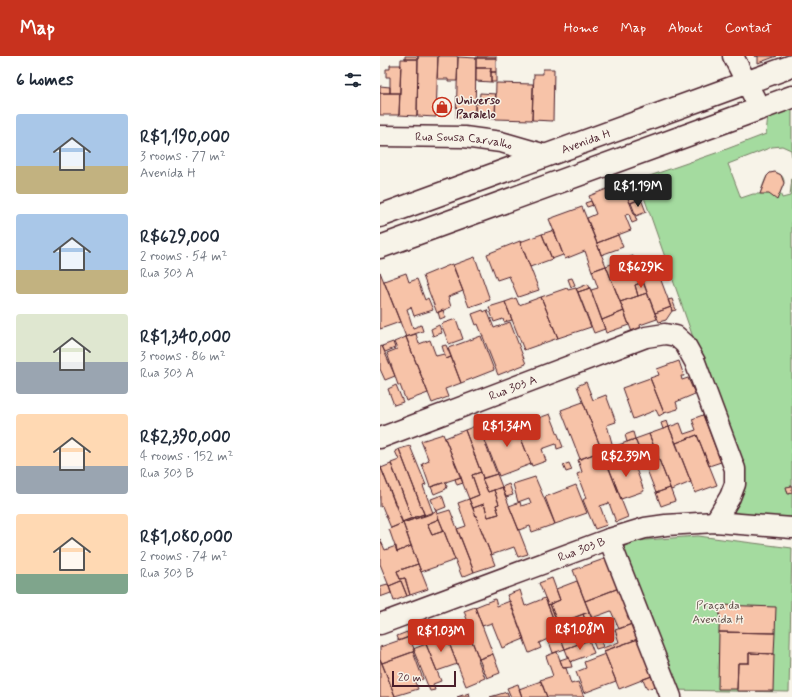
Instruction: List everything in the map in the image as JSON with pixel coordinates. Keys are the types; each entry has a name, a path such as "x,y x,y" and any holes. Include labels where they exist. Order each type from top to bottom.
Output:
{"street":[{"path":"733,56 760,109"},
{"name":"Avenida H","path":"380,216 792,66"},
{"path":"380,247 792,97"},
{"name":"Rua Sousa Carvalho","path":"380,136 464,137 501,142 546,155"},
{"path":"586,141 597,168"},
{"name":"Rua 303 A","path":"380,438 646,337 665,334 676,336 685,344 695,362 735,469 735,484 730,497 715,522"},
{"name":"Rua 303 B","path":"380,624 609,539 645,528 715,522 792,528"},
{"path":"609,539 670,697 678,697"}],"green space":[{"path":"792,106 792,159 791,150 782,146 772,147 728,164 741,198 753,194 760,194 767,176 774,172 780,174 784,181 780,193 782,198 790,196 792,178 792,517 744,516 728,509 745,486 638,180 766,134 768,115"},
{"name":"Praça da Avenida H","path":"698,536 792,548 789,692 669,690 616,552 633,541"}],"building":[{"path":"405,56 418,56 418,59 405,59"},
{"path":"418,56 438,56 436,117 417,116"},
{"path":"438,56 458,57 457,81 437,79"},
{"path":"477,56 496,56 496,58 477,58"},
{"path":"758,56 777,56 758,63"},
{"path":"458,57 476,58 475,118 456,118"},
{"path":"476,58 496,58 496,72 490,72 491,68 476,68"},
{"path":"401,59 418,59 417,116 399,115"},
{"path":"390,65 401,65 400,93 390,93 390,77 386,77 386,69 390,69"},
{"path":"476,68 491,68 491,82 476,81"},
{"path":"543,69 554,69 553,121 532,120 534,74 543,74"},
{"path":"491,72 496,72 496,82 491,82"},
{"path":"496,83 533,84 532,120 495,119"},
{"path":"380,86 390,87 390,93 380,93"},
{"path":"380,93 400,93 399,115 380,115"},
{"path":"480,93 496,94 495,119 475,118 475,103 479,104"},
{"path":"775,172 781,175 784,183 777,200 769,194 760,194 767,176 770,173"},
{"path":"622,183 637,221 632,223 629,214 625,215 631,230 597,243 587,218 596,214 589,196"},
{"path":"637,185 642,198 630,203 624,189"},
{"path":"641,199 646,212 636,216 631,203"},
{"path":"591,201 593,205 587,207 585,203"},
{"path":"582,207 606,266 592,271 585,251 565,259 549,219"},
{"path":"554,230 563,255 552,259 542,234"},
{"path":"542,234 552,259 530,267 520,242"},
{"path":"618,235 623,247 601,255 597,243"},
{"path":"520,241 539,290 518,297 509,276 497,280 487,254"},
{"path":"633,256 643,282 635,285 638,296 620,302 606,266"},
{"path":"475,257 490,300 469,307 453,265"},
{"path":"452,264 463,291 448,297 451,307 437,313 423,276"},
{"path":"606,266 624,311 602,320 591,290 598,288 592,271"},
{"path":"656,267 671,307 655,313 640,273"},
{"path":"380,272 400,322 380,329"},
{"path":"406,273 409,282 417,279 425,300 428,298 433,310 414,316 411,307 407,309 413,328 421,325 423,331 406,337 384,281"},
{"path":"572,278 575,285 571,287 568,279"},
{"path":"643,282 647,293 638,296 635,285"},
{"path":"588,284 590,288 578,292 576,289"},
{"path":"567,288 568,290 576,288 591,327 558,338 541,297"},
{"path":"590,288 605,329 594,333 578,292"},
{"path":"647,293 657,319 640,325 641,329 632,332 620,302"},
{"path":"541,297 558,338 524,350 505,302 516,298 519,305"},
{"path":"672,299 676,310 672,311 668,300"},
{"path":"505,302 512,320 504,322 503,319 494,322 489,307"},
{"path":"671,307 672,311 666,320 659,322 655,313"},
{"path":"443,310 445,317 440,319 438,312"},
{"path":"483,310 484,312 487,310 494,328 510,322 526,364 498,375 478,324 476,325 472,314"},
{"path":"624,311 629,325 606,333 602,320"},
{"path":"456,319 463,339 449,344 441,324"},
{"path":"439,325 442,333 433,336 431,329"},
{"path":"416,334 419,344 430,340 436,356 444,354 446,359 451,357 461,383 445,389 448,397 432,403 406,337"},
{"path":"481,336 494,370 461,383 448,348"},
{"path":"406,337 428,393 406,401 400,385 398,385 387,353 397,349 394,342"},
{"path":"393,342 395,348 385,352 382,346"},
{"path":"446,345 451,357 446,359 442,346"},
{"path":"382,346 395,376 385,380 380,369 380,347"},
{"path":"679,361 684,376 681,376 682,380 688,378 695,394 676,402 678,409 664,413 650,378 659,375 657,369"},
{"path":"650,378 664,413 659,416 656,410 633,419 622,388"},
{"path":"586,382 593,400 606,395 616,422 607,425 613,447 602,451 577,386"},
{"path":"396,385 403,402 394,405 388,389"},
{"path":"583,402 602,451 580,459 561,410"},
{"path":"550,414 563,447 557,449 556,444 542,449 546,461 532,466 516,426"},
{"path":"703,415 721,462 709,466 697,435 676,443 669,427 680,423 684,434 696,430 692,419"},
{"path":"488,418 491,426 481,429 478,421"},
{"path":"514,420 531,464 499,476 482,433"},
{"path":"667,421 669,427 663,429 661,423"},
{"path":"478,425 497,474 483,478 465,430"},
{"path":"669,427 691,482 671,490 649,434"},
{"path":"465,430 481,472 472,475 479,495 469,499 445,438"},
{"path":"633,432 635,439 627,442 625,435"},
{"path":"443,434 461,477 430,487 422,464 429,461 421,441"},
{"path":"649,434 670,488 656,493 635,439"},
{"path":"697,435 717,485 695,493 676,443"},
{"path":"635,439 645,463 633,467 630,458 608,465 602,451"},
{"path":"410,446 426,485 423,486 433,513 425,516 399,449"},
{"path":"399,449 424,514 412,518 391,463 399,460 395,451"},
{"path":"602,451 628,517 616,522 609,503 600,506 607,525 595,529 583,500 586,498 577,474 582,472 578,460"},
{"path":"630,458 633,467 635,466 644,491 621,499 608,465"},
{"path":"569,463 572,470 566,472 563,465"},
{"path":"391,464 412,518 402,522 381,468"},
{"path":"380,465 403,523 391,528 382,506 380,507"},
{"path":"481,472 482,479 488,492 494,490 499,504 496,505 499,514 488,517 484,504 473,508 469,499 479,495 472,475"},
{"path":"497,474 502,487 488,492 482,479"},
{"path":"461,477 463,483 457,485 455,479"},
{"path":"535,477 555,524 532,532 530,526 519,530 509,506 520,502 521,506 531,503 529,498 518,502 513,484"},
{"path":"446,482 446,489 434,494 431,487"},
{"path":"509,484 513,495 506,497 502,487"},
{"path":"576,485 587,513 555,524 545,497"},
{"path":"792,486 792,493 788,494 786,487"},
{"path":"502,487 528,554 518,557 514,547 491,555 473,508 484,504 488,517 499,514 496,505 499,504 494,490"},
{"path":"670,488 675,501 661,506 656,493"},
{"path":"442,495 446,507 436,511 431,499"},
{"path":"469,499 495,565 474,572 457,529 466,526 458,503"},
{"path":"450,510 474,572 462,577 437,514"},
{"path":"436,511 439,519 427,524 432,535 444,531 455,560 421,572 403,523"},
{"path":"424,514 425,516 402,523 402,522"},
{"path":"439,519 444,531 432,535 427,524"},
{"path":"403,523 411,546 397,552 389,529"},
{"path":"380,539 385,550 396,546 397,552 411,546 418,564 397,571 400,579 405,578 410,595 407,596 401,581 389,586 380,564"},
{"path":"607,558 619,588 585,601 573,570"},
{"path":"418,564 428,589 410,595 405,578 400,579 397,571"},
{"path":"552,578 560,600 548,605 539,583"},
{"path":"401,581 407,596 394,601 389,586"},
{"path":"577,581 589,612 558,624 550,604 560,600 556,589"},
{"path":"388,584 391,593 380,597 380,586"},
{"path":"619,588 632,624 619,629 611,611 592,618 585,601"},
{"path":"520,590 525,606 545,598 565,649 553,653 548,639 539,643 541,648 529,653 507,595"},
{"path":"495,599 497,606 510,601 524,639 502,648 492,623 482,626 475,607"},
{"path":"550,604 558,624 583,614 590,633 570,640 566,629 558,631 548,605"},
{"path":"720,605 776,607 775,633 719,632"},
{"path":"475,607 493,654 479,659 467,629 470,628 464,611"},
{"path":"589,612 599,636 565,649 558,631 566,629 570,640 590,633 583,614"},
{"path":"464,620 485,678 466,686 443,628"},
{"path":"632,624 638,639 604,651 603,648 619,642 615,630"},
{"path":"407,632 409,637 399,641 397,636"},
{"path":"719,632 775,633 774,654 749,653 749,663 738,663 737,689 718,689"},
{"path":"446,635 457,664 437,671 425,642"},
{"path":"599,636 603,647 596,649 592,639"},
{"path":"409,637 415,651 382,663 380,659 380,647"},
{"path":"638,639 652,676 619,689 604,651"},
{"path":"589,640 594,653 570,662 565,649"},
{"path":"426,644 441,681 433,684 435,690 430,691 413,649"},
{"path":"413,652 423,679 415,682 418,689 395,696 382,663"},
{"path":"557,652 563,668 566,668 571,684 578,682 584,697 547,697 540,680 553,676 546,656"},
{"path":"749,653 774,654 773,691 737,691 738,663 749,663"},
{"path":"493,654 500,673 487,678 479,659"},
{"path":"605,654 616,681 584,693 576,672 586,668 584,662"},
{"path":"569,657 572,667 563,668 560,660"},
{"path":"380,659 395,696 395,697 380,697"},
{"path":"652,676 656,686 647,689 643,679"},
{"path":"541,681 547,697 522,697 519,689"},
{"path":"518,684 522,697 511,697 507,688"},
{"path":"507,692 509,697 490,697"},
{"path":"469,693 470,697 457,697"}],"place":[{"name":"Universo Paralelo","path":"442,107"}]}
